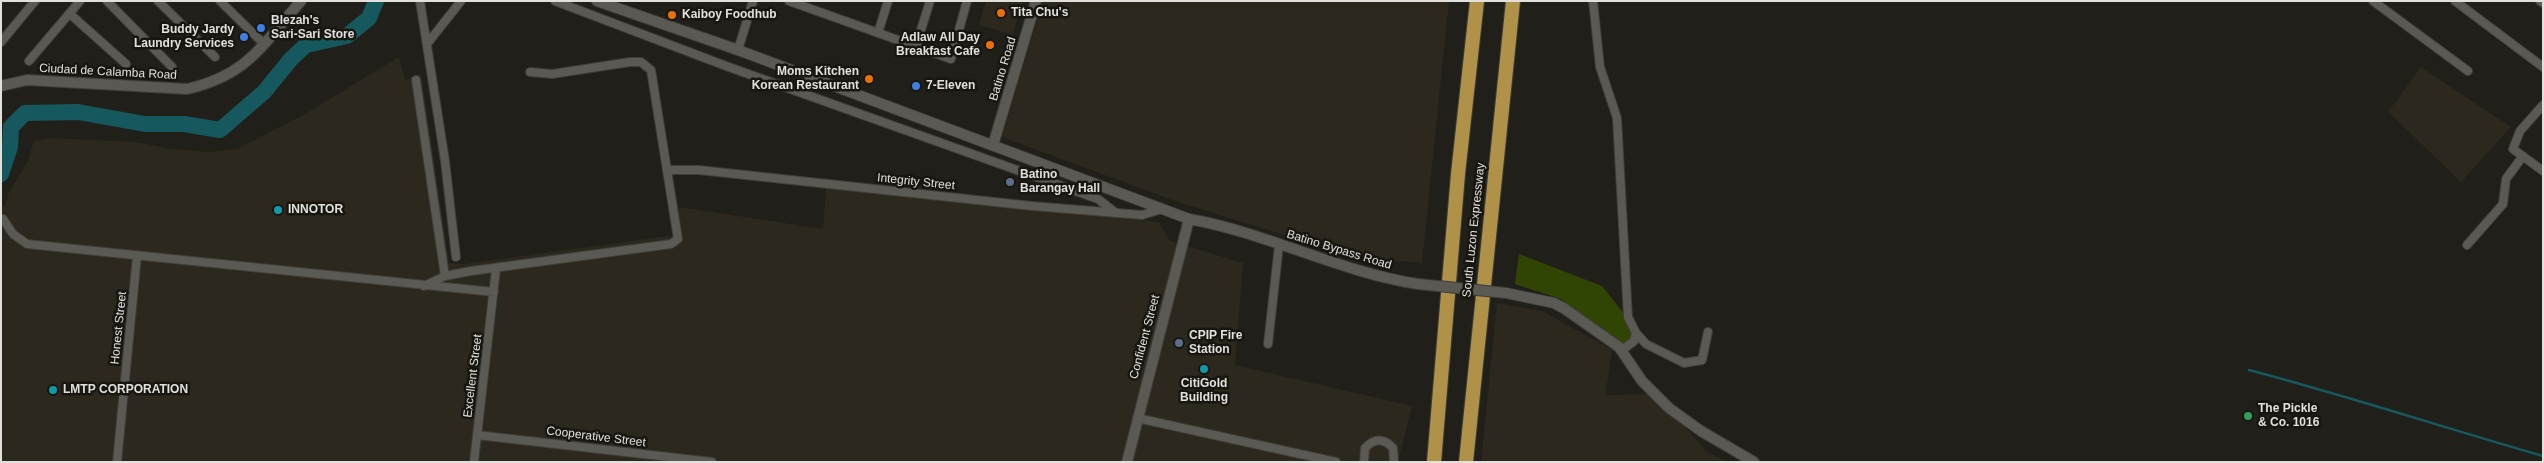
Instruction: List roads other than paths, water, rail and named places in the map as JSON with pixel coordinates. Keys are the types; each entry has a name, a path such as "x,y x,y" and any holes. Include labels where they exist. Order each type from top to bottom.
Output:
{"highway":[{"name":"South Luzon Expressway","path":"1434,462 1458,174 1477,1"},
{"name":"South Luzon Expressway","path":"1466,462 1513,1"},
{"path":"1425,462 1438,416"}],"main road":[{"name":"Ciudad de Calamba Road","path":"1,86 12,82 35,81 187,89 205,84 232,73 248,61 301,1"},
{"path":"597,1 738,50 993,145"},
{"name":"Batino Road","path":"993,145 1036,1"},
{"name":"Batino Bypass Road","path":"993,145 1189,219 1219,224 1361,273 1418,284 1506,293 1554,303 1618,348 1642,381 1669,408 1701,431 1754,462"},
{"name":"Confident Street","path":"1127,462 1189,219"}],"street":[{"path":"1,42 35,1"},
{"path":"29,61 80,1"},
{"path":"107,1 172,67"},
{"path":"158,1 215,57"},
{"path":"220,1 264,44"},
{"path":"420,1 446,170 456,257"},
{"path":"426,44 461,1"},
{"path":"555,1 726,66 1098,199 1116,213"},
{"path":"738,50 754,1"},
{"path":"790,1 951,59 967,1"},
{"path":"878,33 888,1"},
{"path":"916,46 930,1"},
{"path":"1593,1 1600,67 1617,118 1628,317 1636,333 1646,344 1684,363 1702,360 1708,332"},
{"path":"2374,1 2468,71"},
{"path":"2456,1 2543,67"},
{"path":"70,14 126,64"},
{"path":"424,286 445,276 672,244 678,239 651,70 641,62 552,74 530,72"},
{"path":"416,80 445,276"},
{"path":"2543,105 2515,141 2513,148 2543,172"},
{"path":"2467,245 2503,204 2506,179 2523,156"},
{"name":"Integrity Street","path":"667,170 699,170 1032,206 1116,213 1142,215 1162,209"},
{"path":"3,219 14,234 27,244 494,292"},
{"path":"1268,344 1279,245"},
{"name":"Honest Street","path":"117,462 137,256"},
{"name":"Excellent Street","path":"474,462 496,269"},
{"path":"1618,348 1625,348 1634,341 1636,333"},
{"path":"1137,418 1336,462"},
{"name":"Cooperative Street","path":"478,435 712,462"},
{"path":"1364,462 1365,448 1374,441 1379,440 1385,441 1392,448 1394,462"}],"waterway":[{"path":"1,174 10,147 11,127 25,113 78,112 145,124 184,124 220,130 264,92 291,59 306,45 347,36 369,18 376,1"},
{"path":"2249,370 2323,390 2543,456"}],"place":[{"name":"Tita Chu's","path":"1001,13"},
{"name":"Kaiboy Foodhub","path":"672,15"},
{"name":"Blezah's Sari-Sari Store","path":"261,28"},
{"name":"Buddy Jardy Laundry Services","path":"244,37"},
{"name":"Adlaw All Day Breakfast Cafe","path":"990,45"},
{"name":"Moms Kitchen Korean Restaurant","path":"869,79"},
{"name":"7-Eleven","path":"916,86"},
{"name":"Batino Barangay Hall","path":"1010,182"},
{"name":"INNOTOR","path":"278,210"},
{"name":"CPIP Fire Station","path":"1179,343"},
{"name":"CitiGold Building","path":"1204,369"},
{"name":"LMTP CORPORATION","path":"53,390"},
{"name":"The Pickle & Co. 1016","path":"2248,416"}]}
